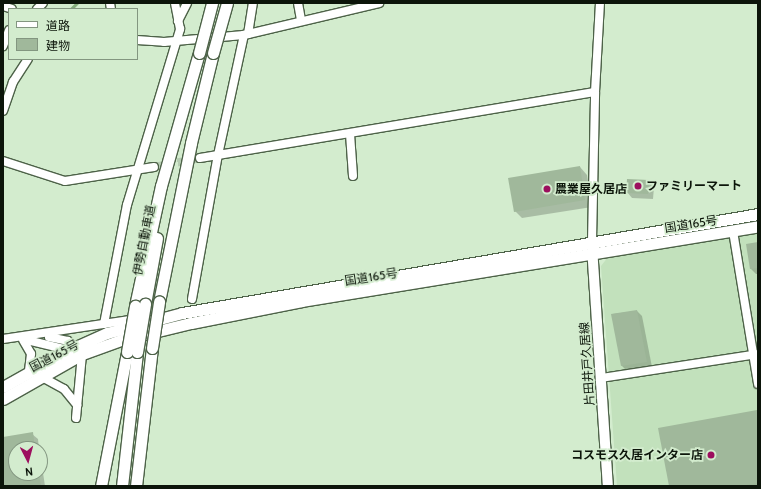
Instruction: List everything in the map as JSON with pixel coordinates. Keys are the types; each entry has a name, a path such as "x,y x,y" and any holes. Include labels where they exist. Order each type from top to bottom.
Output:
{"highway":[{"name":"伊勢自動車道","path":"122,486 132,352 140,306 177,140 212,3"},
{"path":"136,484 159,302 191,143 227,3"},
{"name":"国道165号","path":"3,387 29,371 75,351 107,333 182,313 592,241 758,214"},
{"name":"国道165号","path":"3,399 42,377 75,351 191,323 302,301 758,226"},
{"path":"101,486 132,352"}],"main road":[{"name":"片田井戸久居線","path":"592,241 608,486"}],"street":[{"path":"104,324 127,205 176,41 178,21 175,3"},
{"path":"178,21 186,3"},
{"path":"192,299 218,155 253,3"},
{"path":"298,3 301,20"},
{"path":"138,40 176,41 246,34 377,3"},
{"path":"592,241 595,92 600,3"},
{"path":"3,46 8,33"},
{"path":"3,111 12,82 27,60"},
{"path":"200,158 595,92"},
{"path":"350,134 353,176"},
{"path":"3,161 65,181 154,167"},
{"path":"733,231 756,354 758,384"},
{"path":"3,340 182,313"},
{"path":"34,336 58,337 75,351 76,418"},
{"path":"3,340 23,340 75,351"},
{"path":"23,340 31,354 29,371"},
{"path":"601,378 756,354"},
{"path":"42,377 64,389 77,405"}],"shaded area":[{"path":"758,233 758,486 617,486 601,266 608,257"}],"building":[{"name":"農業屋久居店","path":"580,166 585,200 514,212 508,178"},
{"name":"ファミリーマート","path":"627,179 649,180 648,194 626,193"},
{"path":"758,242 758,268 750,269 746,244"},
{"path":"637,310 647,362 621,366 611,314"},
{"name":"コスモス久居インター店","path":"757,410 758,483 739,486 669,486 658,428"},
{"path":"33,432 34,441 8,441 8,481 40,481 41,486 3,486 3,437"}],"waterway":[{"path":"72,8 77,3"}],"tunnel":[{"path":"154,167 200,158"}],"place":[{"name":"ファミリーマート","path":"638,186"},
{"name":"農業屋久居店","path":"547,189"},
{"name":"コスモス久居インター店","path":"711,455"}]}
